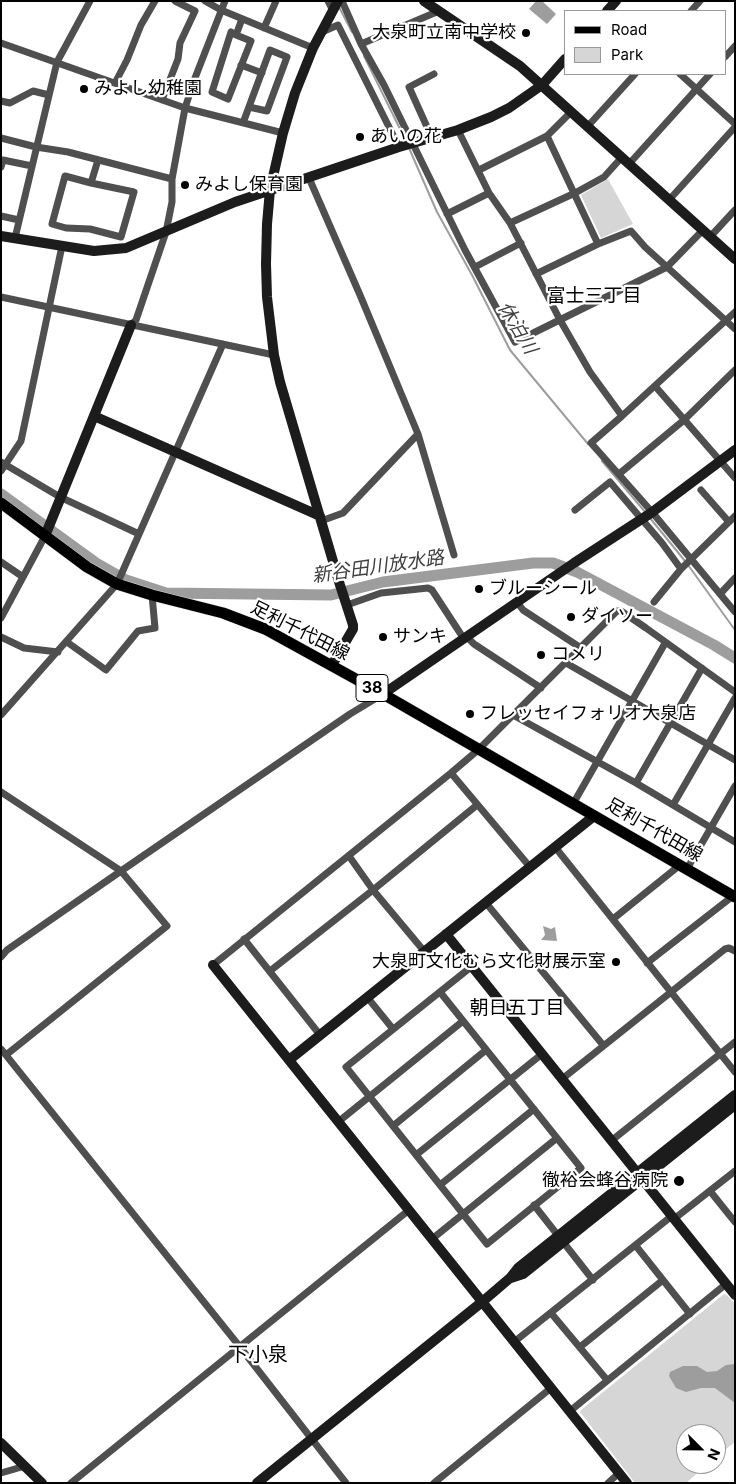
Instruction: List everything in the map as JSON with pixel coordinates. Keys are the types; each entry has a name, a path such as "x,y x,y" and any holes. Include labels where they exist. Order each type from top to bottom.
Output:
{"main road":[{"name":"足利千代田線","path":"1,503 47,530 87,567 117,584 223,613 265,629 383,694 734,896"}],"street":[{"path":"15,238 57,62 90,1"},
{"path":"115,83 127,60 141,25 155,1"},
{"path":"162,100 178,59 180,43 195,12 174,1"},
{"path":"205,1 221,10 313,48"},
{"path":"1,618 47,530 131,325 136,320 166,232 172,202 172,179 185,108 194,78 225,1"},
{"path":"264,28 276,1"},
{"path":"424,1 520,66 706,234 733,255"},
{"path":"332,665 354,625 320,519 280,382 274,355 266,272 270,190 282,132 313,48 335,4"},
{"path":"335,4 361,44 384,85 405,146"},
{"path":"361,44 439,11"},
{"path":"236,35 242,19"},
{"path":"322,32 338,25 405,146 447,214 515,342 667,267 735,210"},
{"path":"231,32 236,35 251,41 228,99 212,92 231,32"},
{"path":"1,42 185,108 282,132"},
{"path":"726,56 735,46"},
{"path":"243,122 249,106 262,73 270,50 287,56 267,111 249,106"},
{"path":"1,236 94,251 126,248 216,210 270,190 458,130 509,108 542,85 564,60"},
{"path":"241,65 262,73"},
{"path":"432,138 409,87 434,74"},
{"path":"588,126 634,75"},
{"path":"669,200 735,126 681,75"},
{"path":"510,223 604,177 625,161 709,75"},
{"path":"1,101 10,103 33,91 49,95"},
{"path":"479,170 547,136 571,112"},
{"path":"458,130 489,193 510,223 560,320 590,372 622,416"},
{"path":"547,136 598,244"},
{"path":"1,138 36,147 68,152 172,179"},
{"path":"1,167 3,160 32,166"},
{"path":"91,182 98,160"},
{"path":"65,176 91,182 134,192 122,237 90,229 66,228 52,224 65,176"},
{"path":"309,178 418,434 454,554"},
{"path":"447,214 489,193"},
{"path":"1,216 19,220"},
{"path":"536,274 598,244 631,231 644,247 735,329"},
{"path":"475,267 520,243"},
{"path":"62,246 21,441 3,466 60,497 139,534"},
{"path":"1,297 274,355"},
{"path":"682,569 662,543 647,515 619,474 591,443 735,312"},
{"path":"1,715 117,584 223,344"},
{"path":"619,474 684,420 735,370"},
{"path":"654,386 735,478"},
{"path":"94,416 176,451 320,519 342,513 418,434"},
{"path":"1,957 7,950 121,870 647,515 735,450"},
{"path":"575,510 610,482 647,515 691,561 735,612"},
{"path":"654,602 682,569 732,519 701,490"},
{"path":"1,562 24,576"},
{"path":"720,594 735,578"},
{"path":"345,601 381,593 428,588 432,590 466,638 541,688"},
{"path":"67,642 106,670 138,631 155,628 152,595"},
{"path":"517,602 523,610 581,648"},
{"path":"627,1483 213,965 478,750 617,611 620,611 735,692"},
{"path":"1,637 24,648 58,652"},
{"path":"573,804 664,645"},
{"path":"566,663 735,760"},
{"path":"636,783 702,668"},
{"path":"673,805 735,698"},
{"path":"513,715 636,783 735,842"},
{"path":"451,773 530,867"},
{"path":"613,919 683,867 710,828 735,786"},
{"path":"1,792 121,870 167,926 4,1052 240,1346 346,1483"},
{"path":"270,971 477,805"},
{"path":"289,1060 594,816"},
{"path":"555,847 735,1072"},
{"path":"349,856 373,890 424,951"},
{"path":"648,963 734,896"},
{"path":"486,903 603,1046"},
{"path":"446,934 640,1176 671,1219 735,1295"},
{"path":"244,939 320,1035"},
{"path":"562,1079 725,949 729,948 735,951"},
{"path":"440,992 581,1168 487,1244 346,1067 471,967"},
{"path":"367,997 393,1029"},
{"path":"338,1122 463,1021"},
{"path":"611,1141 735,1042"},
{"path":"393,1126 486,1050"},
{"path":"416,1155 542,1054"},
{"path":"640,1176 735,1095"},
{"path":"257,1483 482,1302 510,1278 518,1268 561,1239 640,1176 735,1105"},
{"path":"440,1185 534,1109"},
{"path":"432,1239 557,1138"},
{"path":"519,1338 735,1171"},
{"path":"710,1191 735,1222"},
{"path":"534,1205 593,1280"},
{"path":"71,1483 409,1210"},
{"path":"636,1246 690,1314"},
{"path":"580,1347 663,1280"},
{"path":"570,1411 726,1284"},
{"path":"552,1313 607,1380"},
{"path":"434,1483 551,1388"},
{"path":"1,1443 42,1483"},
{"path":"1,1473 25,1466"},
{"path":"608,1483 619,1473"}],"green space":[{"path":"608,179 633,224 601,238 581,195"},
{"path":"724,1294 735,1304 735,1442 726,1449 726,1424 676,1424 676,1474 696,1474 686,1483 635,1483 580,1412"}],"shaded area":[{"path":"536,1 542,1 556,14 547,24 529,9"},
{"path":"543,926 551,929 555,927 557,941 541,940 545,935"},
{"path":"735,1364 735,1403 715,1388 701,1388 686,1392 676,1388 669,1376 670,1372 683,1366 697,1366 707,1372 717,1371 726,1365"}],"waterway":[{"name":"休泊川","path":"339,7 352,32"},
{"name":"休泊川","path":"364,56 406,141"},
{"name":"休泊川","path":"409,148 437,212 510,350 588,444"},
{"name":"休泊川","path":"602,461 646,513"},
{"name":"新谷田川放水路","path":"1,494 96,563 126,580 166,593 331,595 383,582 533,563 553,563 577,572 735,658"},
{"name":"休泊川","path":"650,518 685,561"},
{"name":"休泊川","path":"688,565 735,630"}],"place":[{"name":"大泉町立南中学校","path":"526,33"},
{"name":"みよし幼稚園","path":"84,89"},
{"name":"あいの花","path":"360,137"},
{"name":"みよし保育園","path":"185,185"},
{"name":"ブルーシール","path":"479,589"},
{"name":"ダイソー","path":"571,617"},
{"name":"サンキ","path":"383,637"},
{"name":"コメリ","path":"541,655"},
{"name":"フレッセイフォリオ大泉店","path":"470,714"},
{"name":"大泉町文化むら文化財展示室","path":"616,962"},
{"name":"徹裕会蜂谷病院","path":"679,1181"}],"district":[{"name":"富士三丁目","path":"594,296"},
{"name":"朝日五丁目","path":"517,1008"},
{"name":"下小泉","path":"258,1355"}]}
